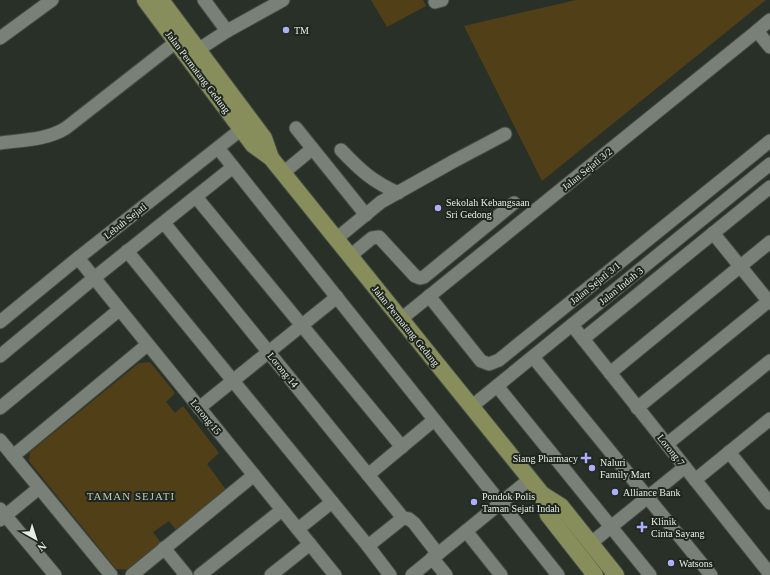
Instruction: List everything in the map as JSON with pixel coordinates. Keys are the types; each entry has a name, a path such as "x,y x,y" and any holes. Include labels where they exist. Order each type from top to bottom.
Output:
{"main road":[{"name":"Jalan Permatang Gedung","path":"145,0 176,42 192,54"},
{"name":"Jalan Permatang Gedung","path":"161,0 192,54 246,126 264,138 271,158 542,494 561,506 616,575"},
{"name":"Jalan Permatang Gedung","path":"542,494 548,515 596,575"}],"street":[{"path":"1,36 52,0"},
{"path":"204,0 227,31"},
{"path":"192,54 227,31 261,5 283,0"},
{"name":"Jalan Sejati 3/2","path":"401,319 770,20"},
{"path":"757,31 770,47"},
{"path":"0,143 56,134 66,128 176,42"},
{"name":"Lebuh Sejati","path":"0,322 78,258 246,126"},
{"path":"296,128 366,215"},
{"path":"336,239 381,202 505,134"},
{"name":"Jalan Sejati 3/1","path":"429,296 481,362 489,364 499,360 770,141"},
{"path":"218,148 558,575"},
{"path":"283,173 312,149"},
{"path":"341,150 365,174 398,193"},
{"name":"Jalan Indah 3","path":"471,407 770,164"},
{"path":"0,356 94,278 233,167"},
{"path":"583,339 770,187"},
{"path":"196,197 402,448"},
{"path":"350,256 372,238 379,237 415,276 420,278 514,203"},
{"name":"Lorong 14","path":"164,223 403,518 414,522 446,575"},
{"path":"638,408 769,302 713,233"},
{"path":"610,373 770,242"},
{"path":"128,251 390,575"},
{"name":"Lorong 15","path":"78,258 335,575"},
{"path":"199,408 337,297"},
{"path":"0,408 119,310"},
{"name":"Lorong 7","path":"572,325 770,574"},
{"path":"13,456 147,345"},
{"path":"533,357 711,575"},
{"path":"667,444 770,361"},
{"path":"497,386 650,575"},
{"path":"368,475 434,420"},
{"path":"695,480 729,452 769,423"},
{"path":"0,440 111,575"},
{"path":"729,452 770,503"},
{"path":"591,544 685,467"},
{"path":"132,575 254,475"},
{"path":"414,574 530,479"},
{"path":"39,488 2,515 55,575"},
{"path":"298,529 332,502"},
{"path":"200,575 282,510"},
{"path":"368,546 403,518"},
{"path":"466,531 501,575"},
{"path":"271,575 310,544"},
{"path":"164,548 186,575"}],"shaded area":[{"path":"371,0 423,0 426,6 387,27"},
{"path":"576,0 766,0 542,181 464,26"},
{"path":"150,362 175,393 166,402 175,413 183,406 219,453 207,464 227,491 177,531 169,521 153,532 161,543 129,570 116,569 29,461 30,452 139,363"}],"place":[{"name":"TM","path":"286,30"},
{"name":"Sekolah Kebangsaan Sri Gedong","path":"438,208"},
{"name":"Siang Pharmacy","path":"586,458"},
{"name":"Naluri Family Mart","path":"592,468"},
{"name":"Alliance Bank","path":"615,492"},
{"name":"Pondok Polis Taman Sejati Indah","path":"474,502"},
{"name":"Klinik Cinta Sayang","path":"642,527"},
{"name":"Watsons","path":"671,563"}],"district":[{"name":"TAMAN SEJATI","path":"131,496"}]}
